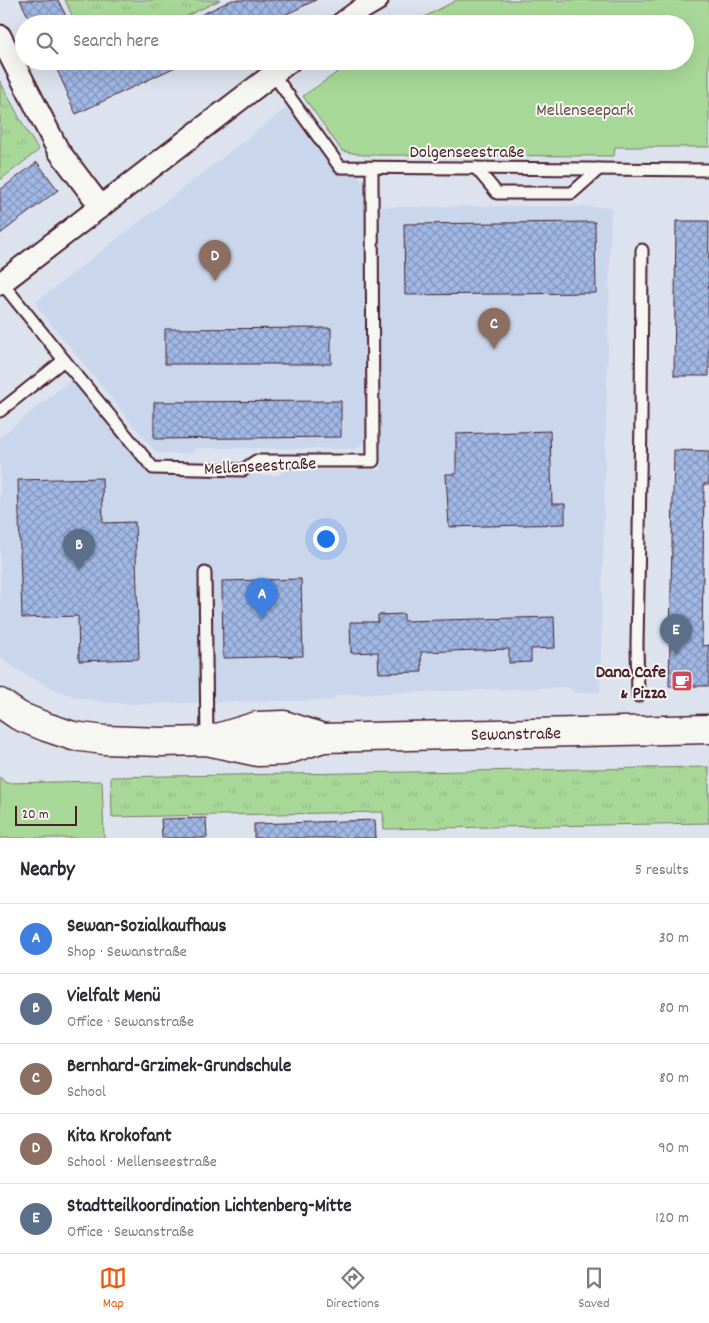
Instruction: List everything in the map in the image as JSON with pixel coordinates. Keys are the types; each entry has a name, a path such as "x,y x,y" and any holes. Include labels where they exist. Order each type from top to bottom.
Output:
{"street":[{"path":"354,15 377,0"},
{"path":"0,36 15,65"},
{"path":"17,70 58,150 101,207"},
{"name":"Mellenseestraße","path":"1,284 278,70"},
{"name":"Sewanstraße","path":"0,703 19,716 73,736 123,741 207,741 258,752 284,751 323,738 709,729"}],"lane":[{"name":"Dolgenseestraße","path":"273,74 340,167 709,170"},
{"name":"Mellenseestraße","path":"1,284 153,468 243,470 256,461 373,461 372,168"},
{"path":"476,168 497,193 572,193 599,169"},
{"path":"638,696 642,419 642,250"},
{"path":"0,411 64,360"},
{"path":"205,573 207,741"}],"shaded area":[{"path":"289,106 335,173 357,173 368,190 368,439 356,449 196,448 191,454 156,453 38,308 37,301"},
{"path":"379,207 611,207 600,692 575,693 569,687 338,695 333,700 131,704 75,697 26,675 7,663 0,656 0,437 71,380 150,475 279,475 285,470 381,470"}],"green space":[{"path":"65,0 220,0 189,15 72,15"},
{"name":"Mellenseepark","path":"457,0 709,0 709,147 615,147 614,156 363,155 342,151 303,96 341,70 694,70 694,15 428,15"},
{"path":"0,81 27,132 39,150 0,180"},
{"path":"709,767 709,823 384,829 383,812 112,817 111,777"},
{"path":"0,777 6,783 102,781 104,838 0,838"}],"building":[{"path":"20,0 58,0 66,15 28,15"},
{"path":"232,0 316,0 285,15 201,15"},
{"path":"57,70 169,70 76,114"},
{"path":"37,162 58,190 0,234 0,190"},
{"path":"676,221 709,221 709,376 674,376"},
{"path":"595,222 596,293 405,295 404,224"},
{"path":"331,328 331,364 165,364 165,329"},
{"path":"341,401 341,437 154,439 154,402"},
{"path":"550,431 552,504 565,504 565,524 449,527 446,474 456,474 456,434"},
{"path":"674,450 709,451 709,484 704,484 702,646 709,645 709,686 669,686"},
{"path":"102,478 103,523 135,522 139,659 79,661 78,616 22,618 18,480"},
{"path":"301,579 303,656 223,658 222,581"},
{"path":"404,614 404,621 554,617 555,648 531,649 531,662 509,663 509,649 421,652 422,672 379,673 378,652 351,653 350,622 378,622 378,615"},
{"path":"206,818 207,838 162,838 161,819"},
{"path":"375,820 376,838 254,838 254,824"}],"place":[{"name":"Kita Krokofant","path":"215,281"},
{"name":"Bernhard-Grzimek-Grundschule","path":"494,349"},
{"name":"Vielfalt Menü","path":"79,570"},
{"name":"Sewan-Sozialkaufhaus","path":"262,619"},
{"name":"Stadtteilkoordination Lichtenberg-Mitte","path":"676,655"},
{"name":"Dana Cafe & Pizza","path":"682,681"}]}
